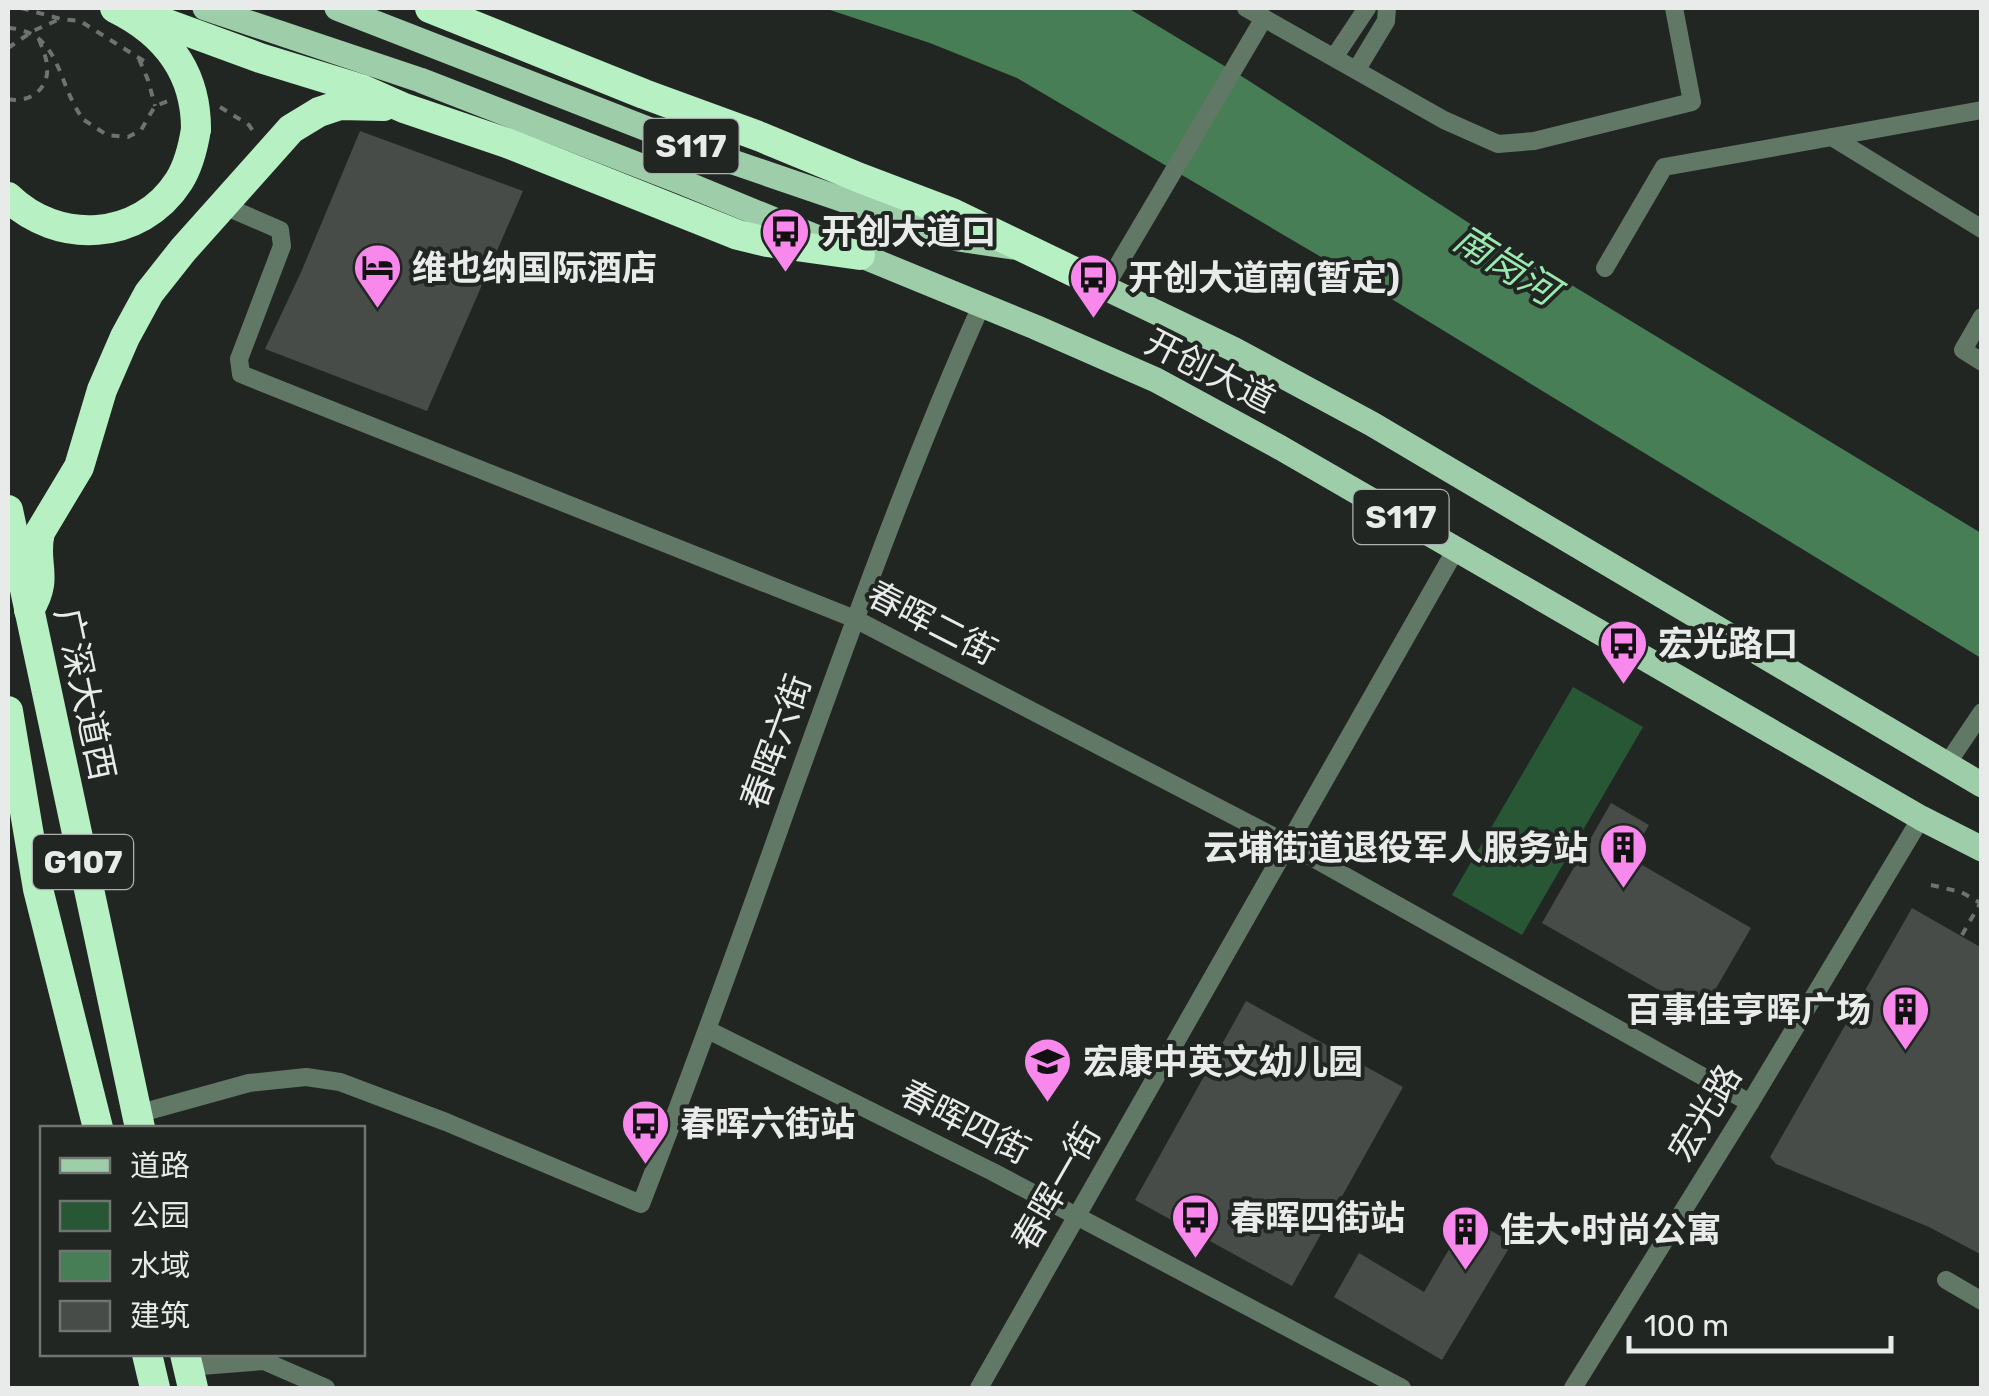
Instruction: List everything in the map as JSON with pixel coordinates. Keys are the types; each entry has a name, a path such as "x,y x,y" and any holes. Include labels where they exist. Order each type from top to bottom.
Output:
{"highway":[{"path":"105,8 150,18 204,22"},
{"path":"8,197 40,221 94,232 143,216 171,192 188,164 196,129 194,99 182,65 148,27 116,8"},
{"path":"188,8 260,58 361,89 738,235 797,248 860,255"},
{"path":"430,8 952,212 1099,284"},
{"path":"29,610 41,584 37,544 40,532 79,468 102,390 124,337 149,293 291,129 340,105 404,108"},
{"name":"广深大道西","path":"8,510 138,1121"},
{"name":"G107","path":"8,711 10,749 38,890 97,1126"},
{"path":"147,1356 155,1388"}],"main road":[{"name":"开创大道","path":"336,8 727,160 958,239 1022,249 1099,284 1234,349 1372,424 1982,785"},
{"name":"开创大道","path":"204,22 356,60 437,87 860,255 1156,380 1282,448 1921,818 1982,849"},
{"path":"1947,764 1982,776"},
{"path":"1921,818 1982,866"}],"street":[{"path":"1246,8 1444,120 1498,144 1534,141 1692,102 1674,8"},
{"path":"1335,56 1367,8"},
{"path":"1357,69 1386,22 1387,8"},
{"path":"1099,284 1168,180 1264,18"},
{"path":"1605,268 1664,168 1982,110"},
{"path":"1832,138 1982,230"},
{"name":"春晖二街","path":"222,205 280,230 282,246 239,359 241,374 855,619 1288,844 1750,1102"},
{"name":"春晖六街","path":"138,1121 249,1082 306,1077 340,1082 642,1204 855,619 939,401 981,306"},
{"path":"1982,317 1963,350 1982,362"},
{"name":"春晖一街","path":"979,1388 1456,548"},
{"path":"1947,764 1982,712"},
{"name":"宏光路","path":"1574,1388 1921,818"},
{"name":"春晖四街","path":"708,1030 1077,1216 1368,1381 1402,1388"},
{"path":"1946,1280 1982,1301"},
{"path":"189,1370 264,1361 326,1388"}],"path":[{"path":"8,48 33,30 61,19 21,8"},
{"path":"8,28 48,46 69,98 84,120 107,135 128,138 141,130 155,106 177,98"},
{"path":"8,99 29,98 43,87 47,64 39,39"},
{"path":"139,58 155,106"},
{"path":"1931,886 1961,892 1981,902 1962,935"}],"green space":[{"path":"1573,687 1643,727 1522,935 1452,895"}],"water":[{"name":"南岗河","path":"824,8 1128,8 1469,223 1981,533 1981,658 1367,284 1017,78 930,43"}],"building":[{"name":"维也纳国际酒店","path":"360,131 523,191 427,411 265,349"},
{"name":"云埔街道退役军人服务站","path":"1611,803 1649,825 1630,858 1751,928 1701,1014 1542,923"},
{"name":"百事佳亨晖广场","path":"1912,908 1982,948 1982,1255 1929,1227 1776,1164 1770,1157"},
{"path":"1246,1001 1403,1087 1292,1286 1135,1200"},
{"name":"佳大·时尚公寓","path":"1468,1217 1512,1243 1442,1360 1334,1297 1359,1253 1424,1292"}],"place":[{"name":"开创大道口","path":"786,274"},
{"name":"维也纳国际酒店","path":"377,310"},
{"name":"开创大道南(暂定)","path":"1093,320"},
{"name":"宏光路口","path":"1623,686"},
{"name":"云埔街道退役军人服务站","path":"1623,890"},
{"name":"百事佳亨晖广场","path":"1906,1052"},
{"name":"宏康中英文幼儿园","path":"1048,1104"},
{"name":"春晖六街站","path":"645,1166"},
{"name":"春晖四街站","path":"1195,1260"},
{"name":"佳大·时尚公寓","path":"1465,1272"}]}
